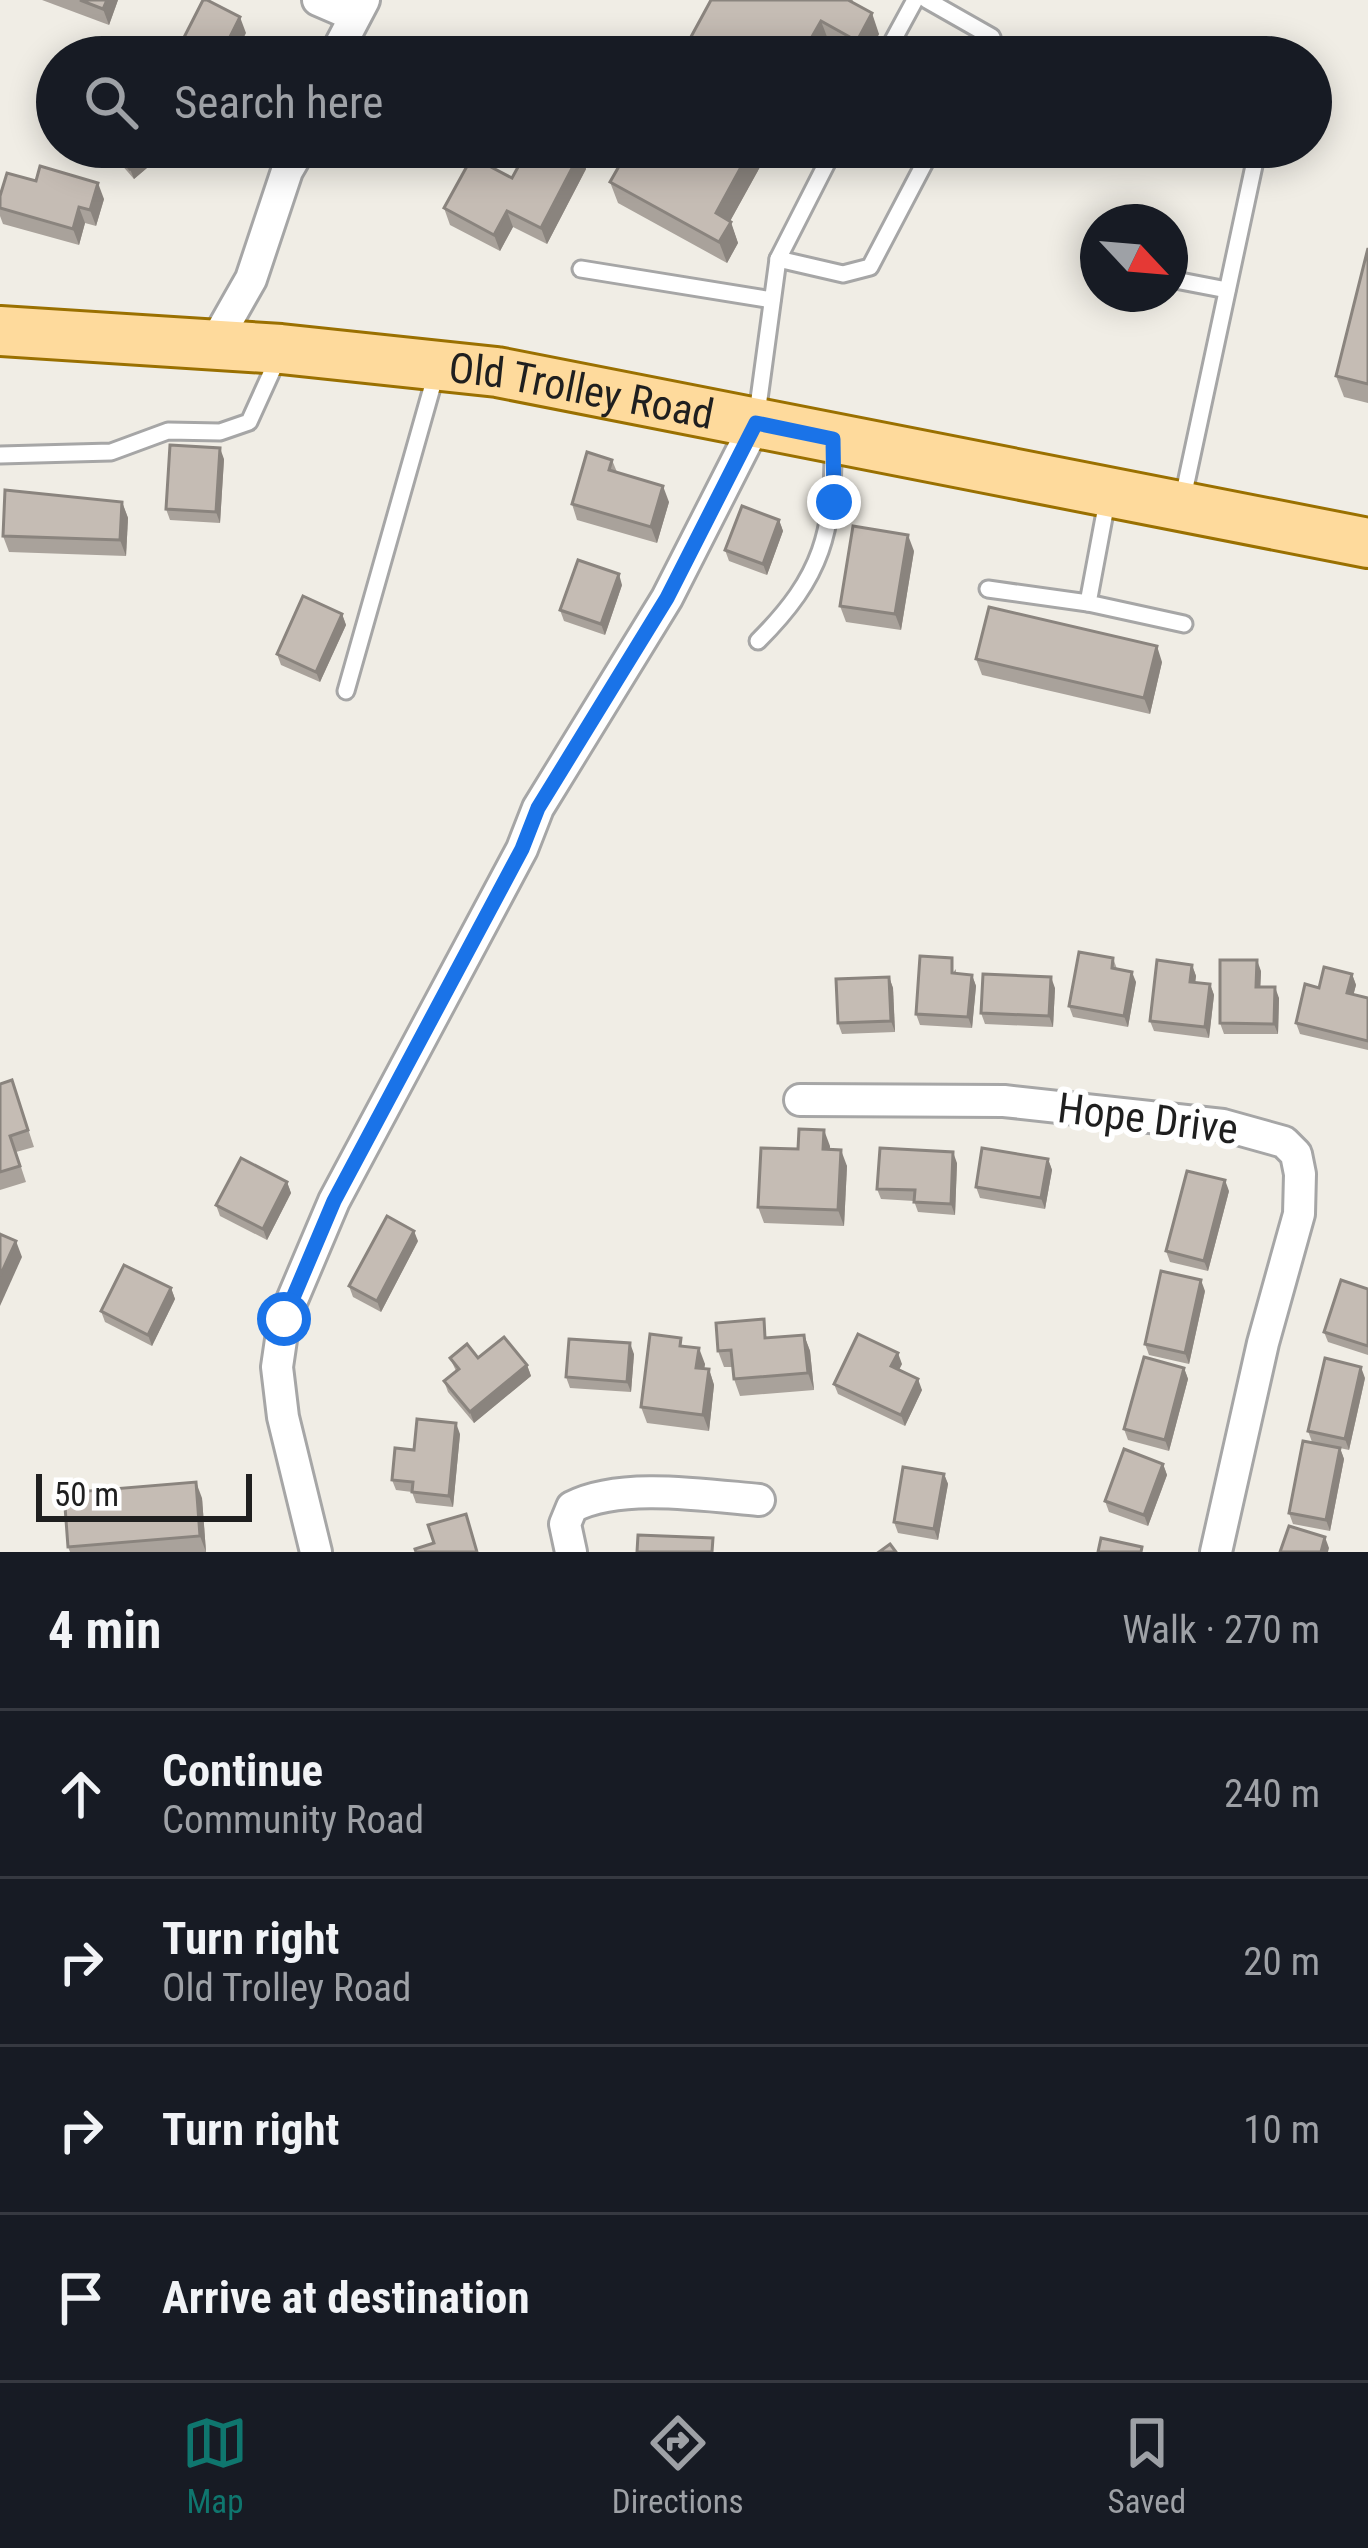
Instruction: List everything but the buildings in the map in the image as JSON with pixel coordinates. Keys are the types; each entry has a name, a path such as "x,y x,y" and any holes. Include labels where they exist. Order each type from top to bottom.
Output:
{"main road":[{"name":"Old Trolley Road","path":"0,331 281,350 496,372 1368,543"}],"street":[{"path":"319,0 360,8 345,36"},
{"path":"213,346 251,279 289,168"},
{"path":"316,1552 283,1417 278,1367 284,1319 334,1201 522,849 538,808 667,598 756,423"},
{"name":"Hope Drive","path":"800,1100 1004,1101 1222,1125 1284,1142 1296,1154 1299,1214 1263,1343 1216,1552"},
{"path":"571,1552 565,1524 572,1507 592,1497 693,1494 759,1500"}],"lane":[{"path":"895,36 915,0"},
{"path":"927,0 990,36"},
{"path":"756,423 778,260 824,168"},
{"path":"778,260 842,274 870,267 922,168"},
{"path":"1181,507 1253,168"},
{"path":"581,269 772,300"},
{"path":"1188,282 1227,290"},
{"path":"0,455 112,452 167,430 220,432 249,422 281,350"},
{"path":"346,691 438,366"},
{"path":"758,641 798,601 822,556 834,502 833,439"},
{"path":"1088,603 1108,493"},
{"path":"988,589 1088,603 1184,624"}],"route":[{"path":"284,1319 334,1201 522,849 538,808 667,598 756,423 833,439 834,502"}]}
